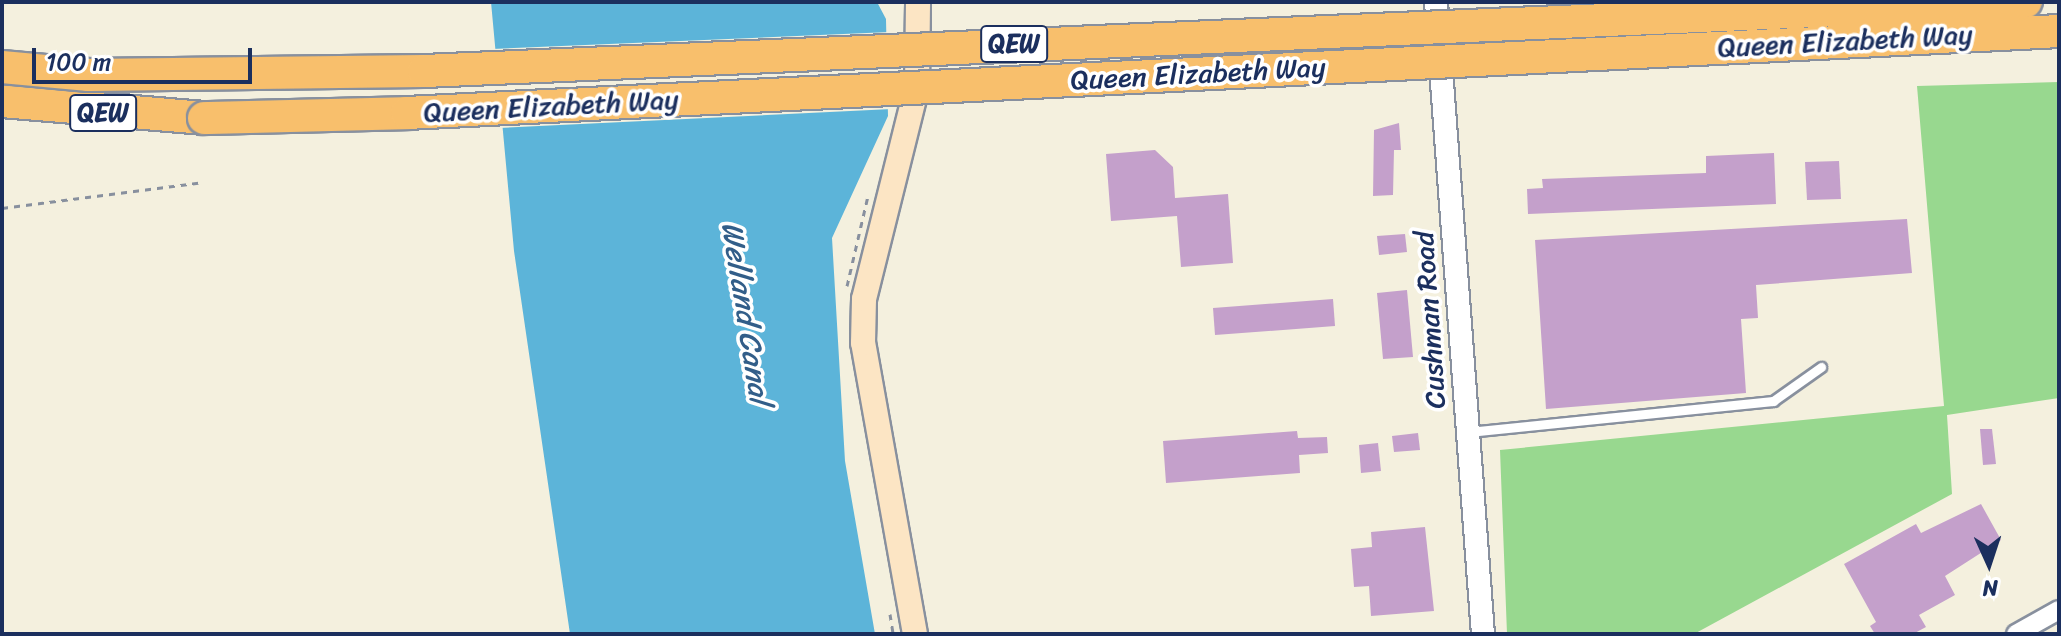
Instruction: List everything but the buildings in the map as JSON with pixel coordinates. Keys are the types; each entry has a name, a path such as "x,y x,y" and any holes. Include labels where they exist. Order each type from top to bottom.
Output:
{"highway":[{"name":"Queen Elizabeth Way","path":"2,67 89,75 424,71 2026,2"},
{"name":"Queen Elizabeth Way","path":"2,101 204,118 407,113 2059,31"}],"main road":[{"path":"915,634 863,343 864,299 917,86 918,2"}],"street":[{"name":"Cushman Road","path":"1436,2 1483,634"},
{"path":"2016,634 2059,610"}],"lane":[{"path":"1468,432 1773,401 1821,367"}],"path":[{"path":"2,208 198,183"}],"green space":[{"path":"2059,82 2059,398 1947,415 1952,494 1694,634 1507,634 1500,450 1944,406 1917,86"}],"water":[{"name":"Welland Canal","path":"491,2 877,2 886,19 888,116 832,238 845,461 875,634 570,634 514,251"}],"pier":[{"path":"890,32 892,109 499,128 492,49"}]}
